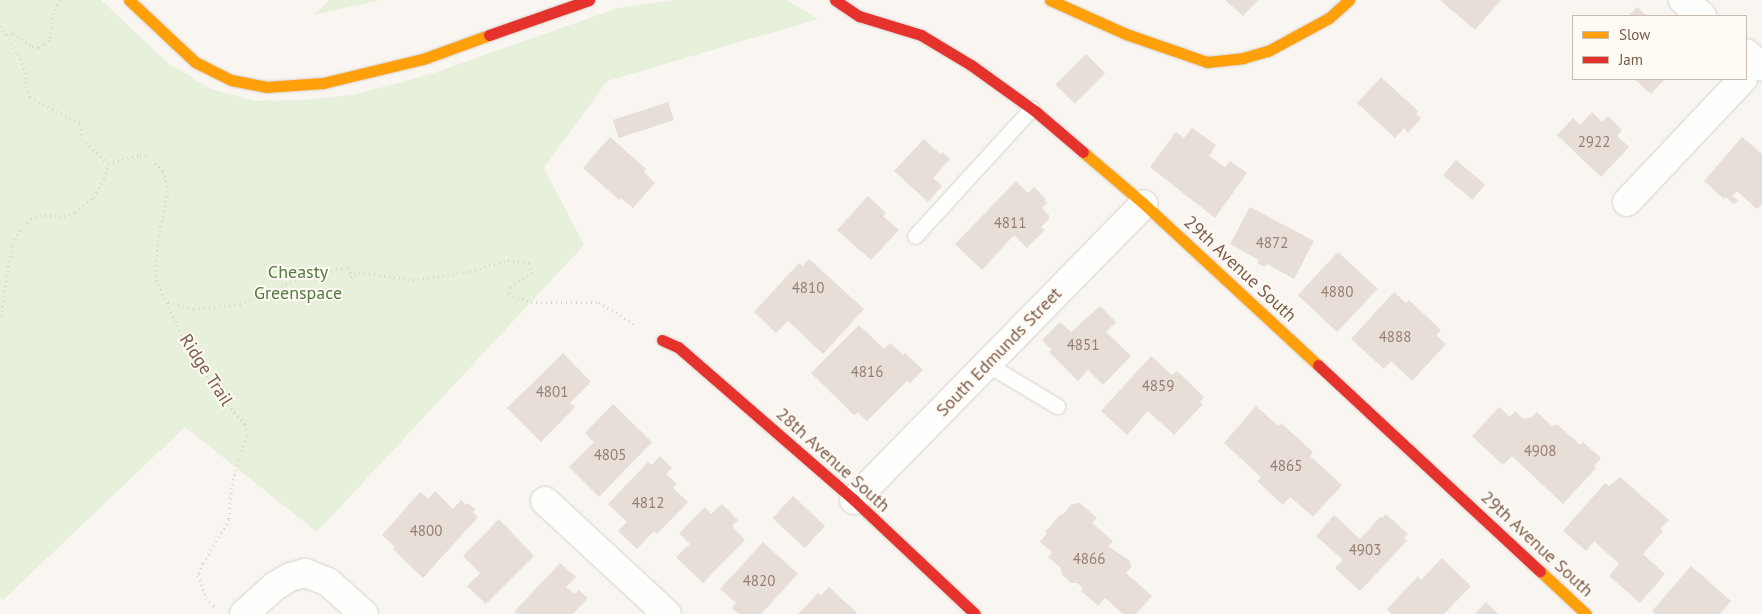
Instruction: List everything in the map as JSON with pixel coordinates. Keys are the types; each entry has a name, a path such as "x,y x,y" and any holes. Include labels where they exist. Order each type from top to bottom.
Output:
{"street":[{"path":"129,0 195,62 231,80 266,87 323,83 423,59 589,0"},
{"name":"29th Avenue South","path":"834,0 859,16 922,35 976,68 1032,108 1144,204 1586,614"},
{"path":"1050,0 1126,34 1207,62 1244,58 1268,52 1329,18 1349,0"},
{"path":"1683,0 1701,15"},
{"path":"1627,202 1740,80"},
{"name":"South Edmunds Street","path":"854,500 1144,204"},
{"name":"28th Avenue South","path":"662,340 678,347 854,500 975,614"},
{"path":"545,501 667,614"},
{"path":"244,614 274,586 290,577 305,573 328,582 364,614"}],"lane":[{"path":"915,236 1032,108"},
{"path":"987,364 1057,406"}],"path":[{"path":"6,34 13,33 32,46 39,48 50,38 53,14 60,0"},
{"path":"0,26 26,73 26,86 30,97 44,102 81,124 82,139 108,163 105,178 94,197 76,212 64,216 45,215 31,219 20,230 12,244 0,321"},
{"name":"Ridge Trail","path":"108,163 140,155 148,156 163,171 168,191 158,240 155,269 156,280 186,342 221,397 245,424 247,436 232,482 229,519 198,575 206,598 223,614"},
{"path":"168,302 194,309 240,304 290,282 326,270 349,267 351,277 360,272 416,280 470,271 508,260 529,263 532,272 510,287 508,295 531,302 599,302 606,308 662,340"}],"green space":[{"name":"Cheasty Greenspace","path":"0,0 101,0 168,63 211,89 254,101 304,100 353,95 431,74 618,8 676,0 787,0 818,19 607,81 544,168 584,245 317,532 185,427 3,600 0,597"},
{"path":"329,0 381,0 314,15"}],"building":[{"path":"1225,0 1258,0 1243,16"},
{"path":"1440,0 1501,0 1475,30"},
{"path":"1637,7 1646,15 1629,15"},
{"path":"1086,54 1105,73 1075,103 1056,84"},
{"path":"1381,77 1418,111 1416,114 1421,118 1408,133 1404,128 1395,138 1357,103"},
{"path":"1635,80 1664,80 1651,94"},
{"path":"668,102 674,120 619,138 613,120"},
{"path":"1592,112 1602,122 1608,116 1622,130 1617,136 1629,147 1601,177 1557,135 1573,118 1580,125"},
{"path":"1192,128 1216,145 1209,156 1225,167 1230,161 1247,173 1215,218 1150,167 1176,132 1184,138"},
{"path":"610,137 646,169 644,172 655,183 633,208 621,198 619,200 583,168"},
{"path":"1742,137 1762,154 1762,204 1757,209 1737,191 1732,196 1738,200 1734,204 1726,197 1724,199 1704,181"},
{"path":"924,139 940,154 942,152 950,159 933,178 942,186 928,202 894,171"},
{"path":"1456,160 1485,184 1472,200 1443,175"},
{"path":"1016,181 1028,193 1034,187 1046,199 1044,200 1047,203 1042,208 1049,215 1049,219 1041,227 1045,230 1027,248 1014,235 982,270 955,244"},
{"path":"868,196 886,213 883,216 899,230 871,260 837,230"},
{"path":"1250,207 1314,241 1294,279 1267,264 1265,267 1257,263 1259,260 1230,244"},
{"path":"1338,252 1377,289 1337,332 1298,295"},
{"path":"809,259 864,309 823,354 788,321 776,333 754,312 799,263 803,266"},
{"path":"1394,292 1406,303 1409,300 1441,330 1436,335 1446,344 1412,381 1391,361 1384,369 1351,339"},
{"path":"1100,306 1116,322 1106,332 1131,356 1103,385 1088,370 1078,381 1049,352 1052,350 1042,340 1060,322 1071,332"},
{"path":"859,325 884,349 890,343 903,355 905,353 923,370 910,383 907,381 867,421 858,412 854,415 811,373"},
{"path":"563,353 591,382 570,403 575,407 541,442 507,408"},
{"path":"1151,356 1172,375 1177,371 1204,397 1200,402 1203,404 1174,435 1148,411 1127,435 1101,411"},
{"path":"613,404 652,442 599,497 569,467 594,442 585,433"},
{"path":"1256,406 1278,426 1281,423 1313,452 1310,456 1342,485 1313,517 1290,497 1283,505 1257,481 1261,477 1224,443"},
{"path":"1499,407 1510,417 1515,411 1523,419 1532,417 1537,412 1552,426 1558,425 1580,445 1583,442 1601,458 1594,466 1596,468 1563,504 1512,456 1503,465 1472,436"},
{"path":"660,456 672,468 666,474 677,484 673,488 688,502 657,534 654,531 637,549 618,531 627,522 608,504 648,462 652,465"},
{"path":"1620,477 1669,520 1660,529 1663,531 1643,554 1665,574 1640,603 1609,576 1619,564 1594,541 1586,551 1563,531 1605,483 1609,486"},
{"path":"435,491 453,509 461,500 466,505 468,503 476,510 473,512 478,517 423,578 393,549 395,547 382,535 420,492 428,499"},
{"path":"793,496 825,526 805,548 773,518"},
{"path":"1080,503 1097,518 1092,523 1113,541 1108,546 1130,561 1131,567 1126,573 1152,596 1136,614 1123,614 1105,598 1098,606 1081,591 1083,588 1077,583 1071,583 1062,575 1061,568 1048,557 1052,552 1040,542 1047,533 1045,532 1061,514 1072,504"},
{"path":"722,504 738,520 732,526 745,540 703,583 676,557 690,544 679,533 705,507 711,514"},
{"path":"1386,514 1408,534 1404,538 1407,541 1360,591 1335,568 1343,560 1316,536 1334,515 1360,539 1380,517 1382,518"},
{"path":"499,519 534,556 486,604 467,586 480,573 463,556"},
{"path":"763,542 798,574 761,614 739,614 732,608 736,603 720,589"},
{"path":"1442,558 1471,586 1444,614 1392,614 1387,609 1418,576 1421,580"},
{"path":"560,563 576,577 566,587 574,594 579,590 588,598 573,614 517,614 514,612"},
{"path":"1691,566 1731,601 1720,614 1655,614 1652,611"},
{"path":"829,587 858,614 798,614 818,593 821,595"},
{"path":"1486,602 1498,614 1475,614"}],"traffic: slow":[{"path":"129,0 195,62 231,80 266,87 323,83 423,59 489,35"},
{"path":"1050,0 1126,34 1207,62 1243,58 1268,51 1329,18 1349,0"},
{"path":"1083,152 1144,204 1318,365"},
{"path":"1540,571 1586,614"}],"traffic: jam":[{"path":"489,35 589,0"},
{"path":"835,0 859,16 921,35 971,65 1035,111 1083,152"},
{"path":"662,340 678,347 854,500 975,614"},
{"path":"1318,365 1540,571"}]}
